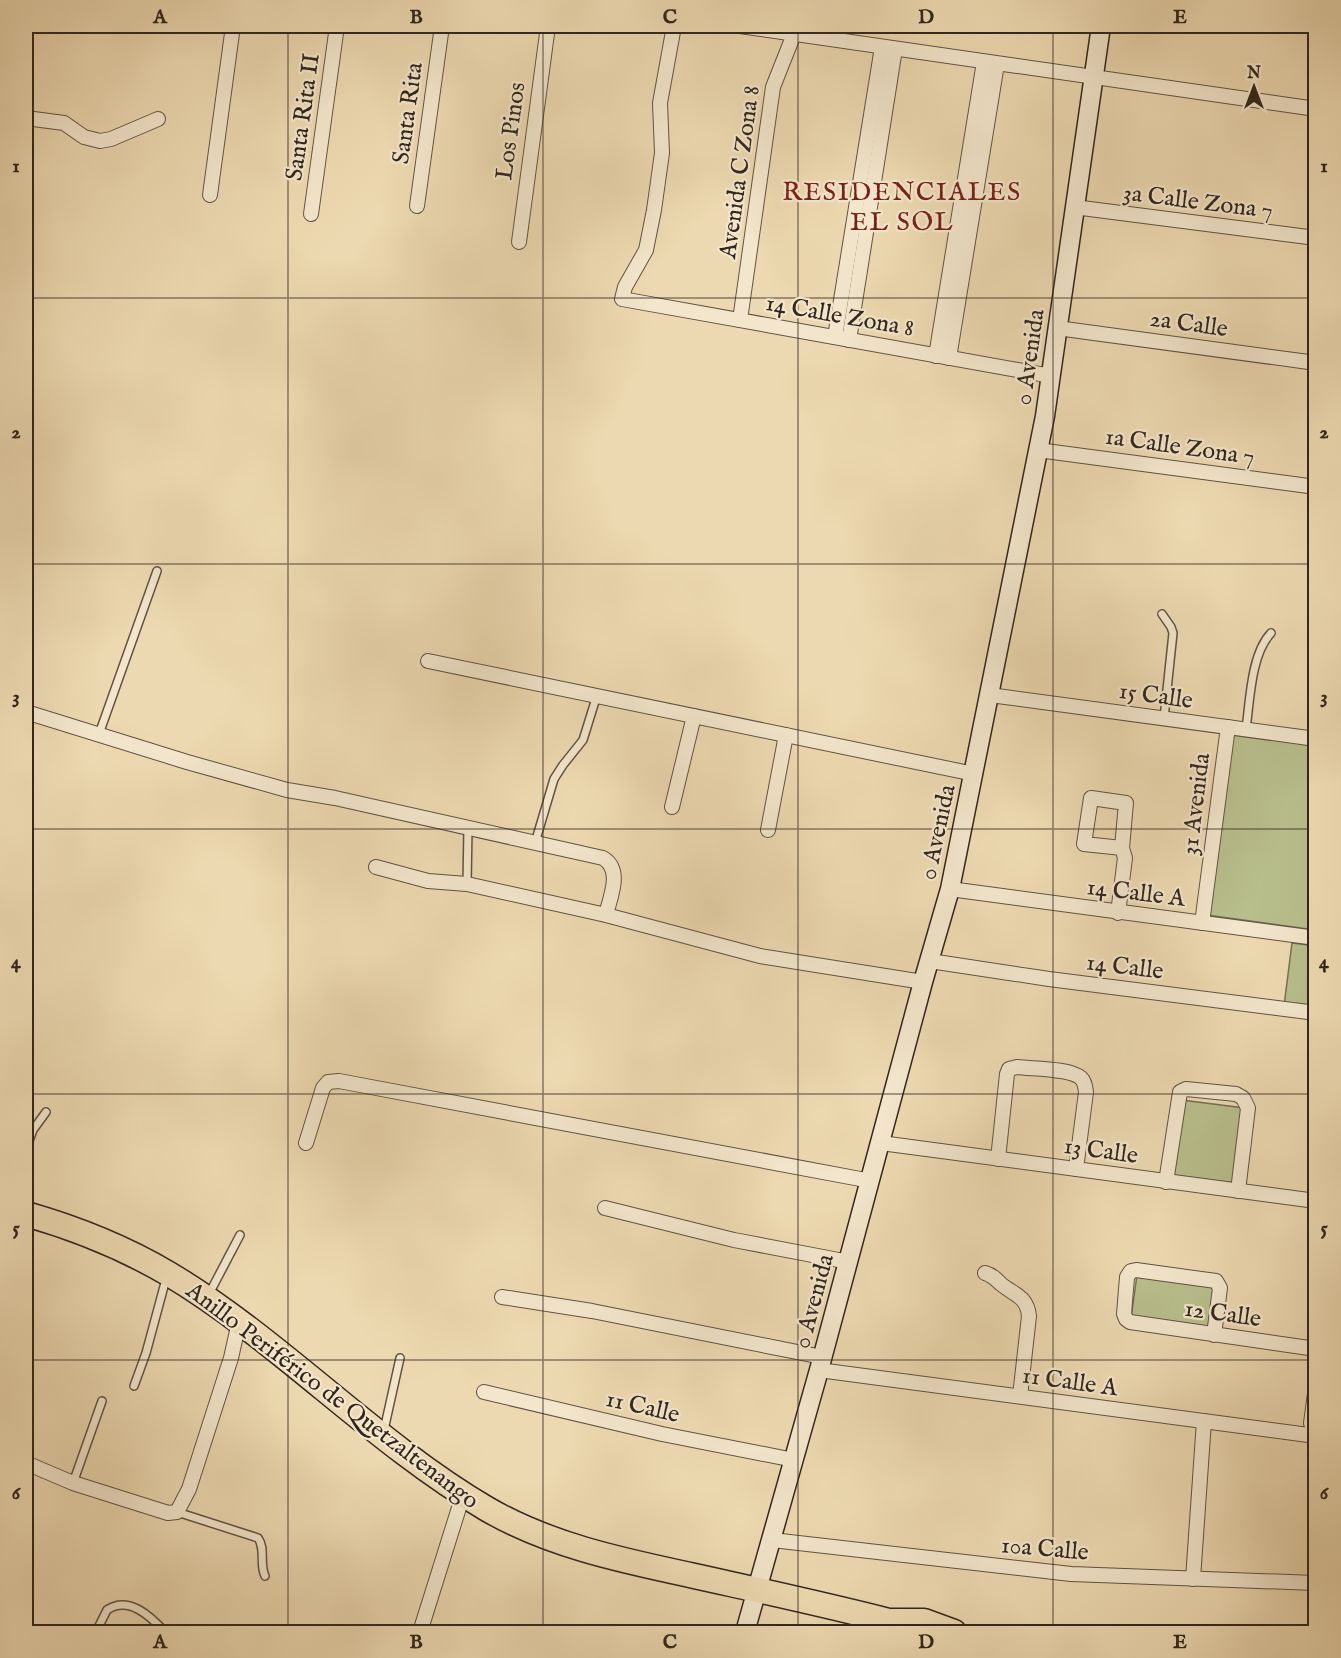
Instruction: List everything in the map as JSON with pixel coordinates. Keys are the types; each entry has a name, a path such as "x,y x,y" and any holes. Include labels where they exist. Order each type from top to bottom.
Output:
{"highway":[{"name":"Anillo Periférico de Quetzaltenango","path":"26,1214 105,1242 168,1274 239,1322 382,1435 463,1495 514,1523 572,1546 656,1568 757,1590 896,1627 924,1621 954,1632"}],"street":[{"path":"210,195 233,26"},
{"name":"Santa Rita II","path":"311,214 337,26"},
{"name":"Santa Rita","path":"417,206 442,26"},
{"name":"Los Pinos","path":"519,242 548,26"},
{"name":"14 Calle Zona 8","path":"674,26 660,103 662,153 654,210 646,250 625,287 622,299 1050,376"},
{"path":"740,26 1316,109"},
{"name":"0 Avenida","path":"745,1632 821,1364 923,982 950,890 1038,450 1101,26"},
{"name":"Avenida C Zona 8","path":"740,320 773,87 794,33"},
{"path":"842,338 889,48"},
{"path":"943,357 991,63"},
{"path":"26,118 64,123 84,137 100,141 111,139 158,119"},
{"name":"3a Calle Zona 7","path":"1074,207 1316,238"},
{"name":"2a Calle","path":"1057,328 1316,363"},
{"name":"1a Calle Zona 7","path":"1038,450 1316,487"},
{"path":"428,661 974,774"},
{"name":"15 Calle","path":"990,695 1316,739"},
{"path":"26,712 287,790 335,798 596,856 610,862 613,866 614,879 606,915"},
{"path":"672,807 694,716"},
{"name":"31 Avenida","path":"1202,923 1228,727"},
{"path":"768,830 786,735"},
{"path":"1118,913 1125,858 1122,848 1126,803 1091,798 1084,844 1122,848"},
{"path":"376,867 428,881 467,884 606,915 760,956 923,982"},
{"name":"14 Calle A","path":"950,890 1316,938"},
{"name":"14 Calle","path":"930,961 1049,979 1316,1013"},
{"path":"998,1159 1009,1069 1017,1067 1066,1072 1081,1078 1086,1092 1076,1169"},
{"path":"306,1143 322,1088 328,1082 339,1081 871,1181"},
{"path":"1167,1182 1179,1094 1182,1090 1236,1094 1243,1098 1248,1112 1238,1191"},
{"name":"13 Calle","path":"881,1143 1316,1201"},
{"path":"605,1208 746,1243 849,1262"},
{"name":"12 Calle","path":"1214,1335 1220,1288 1218,1282 1136,1270 1129,1273 1124,1314 1126,1319 1134,1323 1214,1335 1316,1349"},
{"path":"985,1273 993,1276 1025,1301 1029,1316 1020,1396"},
{"name":"11 Calle A","path":"502,1297 591,1311 821,1364 1020,1396 1315,1437"},
{"path":"26,1463 73,1483 168,1513 177,1512 189,1489 231,1358 239,1322"},
{"path":"1315,1437 1312,1416 1316,1386"},
{"name":"11 Calle","path":"484,1392 662,1434 794,1460"},
{"path":"1193,1579 1204,1421"},
{"path":"420,1632 463,1495"},
{"name":"10a Calle","path":"772,1540 1071,1574 1316,1583"}],"lane":[{"path":"99,734 157,571"},
{"path":"1162,614 1173,633 1164,718"},
{"path":"1246,729 1258,654 1264,640 1271,633"},
{"path":"535,843 554,779 583,740 597,695"},
{"path":"467,884 468,828"},
{"path":"26,1149 33,1130 46,1112"},
{"path":"206,1299 240,1235"},
{"path":"134,1386 146,1353 168,1274"},
{"path":"382,1435 400,1358"},
{"path":"73,1483 102,1401"},
{"path":"177,1512 258,1538 262,1546 261,1560 265,1576"},
{"path":"97,1630 107,1610 118,1605 127,1605 142,1610 165,1632"}],"green space":[{"path":"1233,732 1315,744 1315,930 1207,915"},
{"path":"1292,943 1315,946 1315,1010 1284,1006"},
{"path":"1182,1100 1244,1108 1235,1183 1172,1175"},
{"path":"1137,1275 1216,1285 1211,1328 1131,1318"}],"district":[{"name":"RESIDENCIALES EL SOL","path":"902,206"}]}
